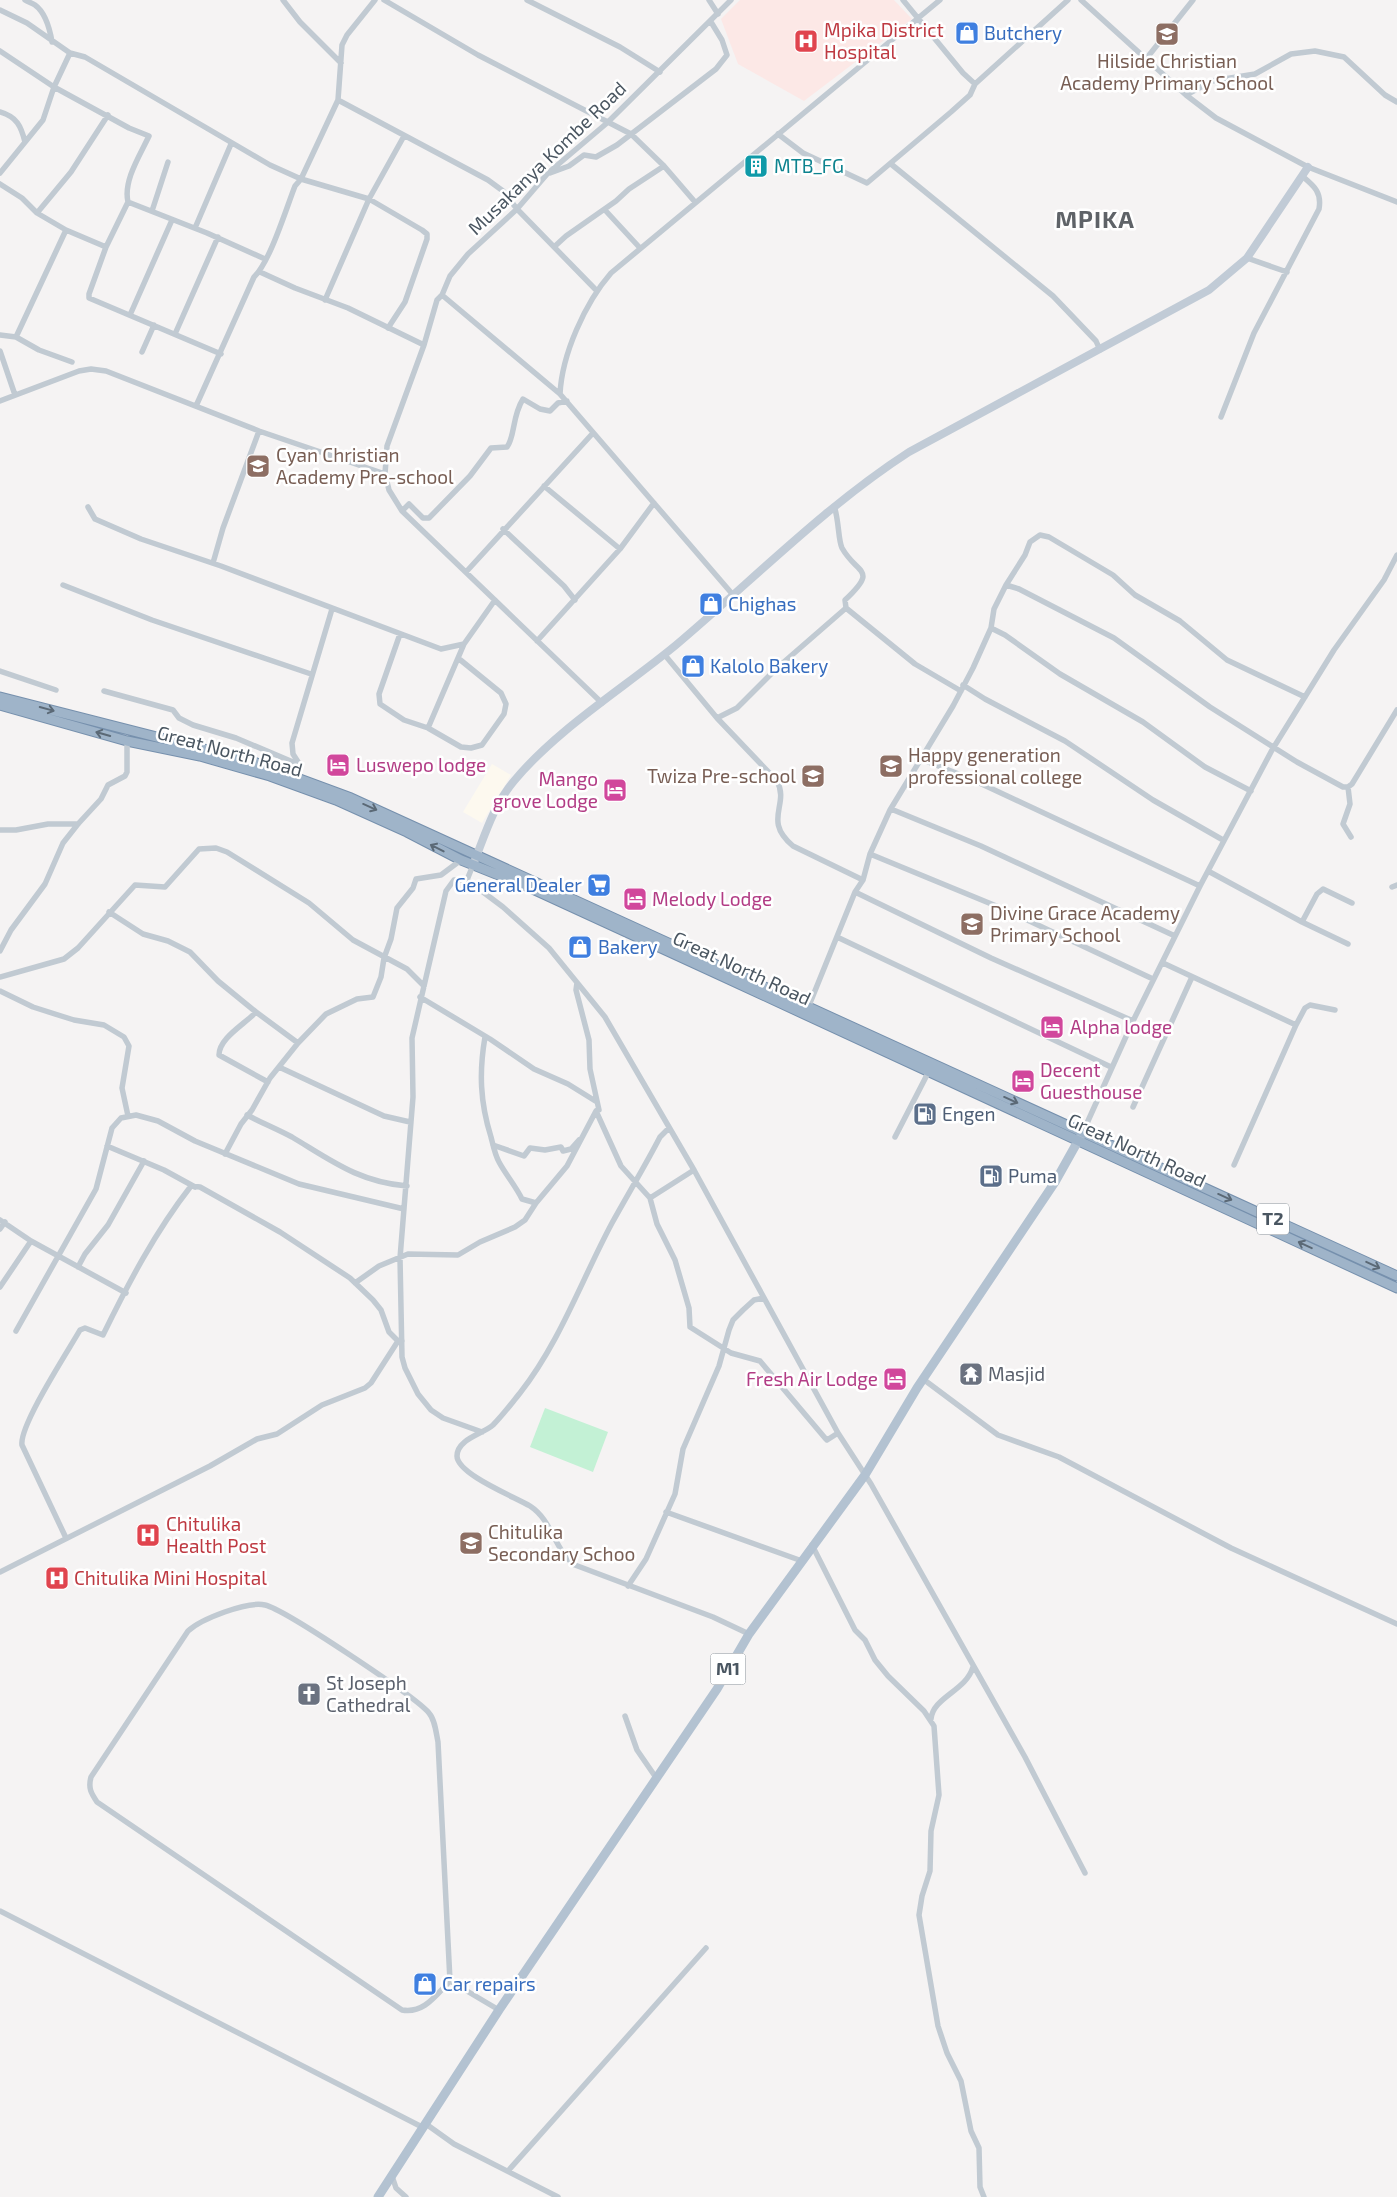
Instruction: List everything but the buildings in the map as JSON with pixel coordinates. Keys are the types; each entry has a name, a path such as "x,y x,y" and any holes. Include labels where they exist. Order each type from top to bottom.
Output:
{"highway":[{"name":"Great North Road","path":"0,697 238,758 351,798 808,1009 1083,1132 1397,1276"},
{"name":"Great North Road","path":"0,705 127,741 200,756 292,784 381,821 461,860 526,886 1397,1288"}],"main road":[{"path":"473,865 499,802 513,782 534,759 734,596 834,506 878,472 909,452 1209,290 1247,258 1308,167"},
{"name":"M1","path":"378,2197 499,2010 657,1779 716,1689 749,1634 812,1545 865,1475 923,1379 1054,1182 1083,1132"}],"street":[{"path":"24,0 36,5 44,16 49,26 52,42"},
{"path":"283,0 300,22 341,63"},
{"path":"196,406 254,277 260,272 266,260 295,186 301,180 338,100 342,45 347,34 375,0"},
{"path":"384,0 478,55 631,134 664,166 695,202"},
{"path":"527,0 620,47 660,72"},
{"path":"709,0 718,14"},
{"name":"Musakanya Kombe Road","path":"385,474 387,446 424,345 437,300 442,295 450,276 468,254 517,209 548,173 607,123 711,22 731,0"},
{"path":"903,0 963,73 976,84"},
{"path":"560,394 561,374 570,349 596,290 611,273 940,0"},
{"path":"778,134 804,153 867,183 892,164 958,106 970,95 976,84 1068,0"},
{"path":"1082,0 1186,95 1216,118 1308,167 1397,202"},
{"path":"1146,59 1193,0"},
{"path":"0,4 3,12 27,23 70,53 85,57 231,144 301,180 369,199 427,234 407,297 388,328"},
{"path":"548,173 569,166 584,155 596,156 631,134 716,69 725,60 727,55 722,40 711,22"},
{"path":"0,51 54,87 129,128 149,136 129,182 126,195 128,202 106,247 88,296 221,354"},
{"path":"1186,95 1212,81 1255,74 1292,54 1316,51 1344,58 1385,94 1397,102"},
{"path":"0,173 43,120 54,87 70,53"},
{"path":"338,100 430,148 488,180 503,191 517,209 596,290"},
{"path":"0,112 15,118 22,129 25,142"},
{"path":"37,213 71,172 108,115"},
{"path":"325,300 369,199 404,136"},
{"path":"194,228 231,144"},
{"path":"152,211 168,162"},
{"path":"892,164 1053,296 1096,341 1100,350"},
{"path":"554,247 566,236 605,210 629,189 664,166"},
{"path":"1221,417 1254,333 1312,223 1320,200 1317,189 1302,176"},
{"path":"0,184 22,198 37,213 66,230 106,247"},
{"path":"128,202 218,237 266,260"},
{"path":"605,210 640,248"},
{"path":"130,315 172,220"},
{"path":"16,337 66,230"},
{"path":"175,334 218,237"},
{"path":"1247,258 1287,272"},
{"path":"260,272 348,308 424,345"},
{"path":"442,295 560,394 734,596"},
{"path":"142,352 154,325"},
{"path":"0,335 16,337 39,350 72,362"},
{"path":"0,352 14,396"},
{"path":"0,401 91,369 106,371 259,431 385,474 389,490 402,511 495,600 504,606 536,641 602,703"},
{"path":"402,511 408,504 423,518 429,518 470,476 491,448 507,447 512,434 516,410 523,399 540,409 550,411 558,404 566,401"},
{"path":"213,563 223,528 259,431"},
{"path":"466,572 593,432"},
{"path":"544,486 620,549"},
{"path":"536,641 620,549 654,503"},
{"path":"717,718 737,708 777,668 846,608 846,600 861,584 863,576 858,565 841,546 839,518 834,506"},
{"path":"88,507 92,516 99,521 140,539 213,563 441,649 464,644"},
{"path":"503,529 564,586 575,600"},
{"path":"808,1009 855,892 863,880 870,854 891,809 962,688 991,628 994,608 1006,585 1025,555 1030,542 1040,535 1049,537 1113,575 1136,595 1180,621 1227,660 1305,697"},
{"path":"1083,1132 1111,1067 1153,979 1163,963 1223,840 1274,746 1334,650 1384,580 1397,555"},
{"path":"63,585 152,620 311,674"},
{"path":"1006,585 1019,588 1114,638 1210,707 1333,784 1348,787"},
{"path":"428,728 464,644 495,600"},
{"path":"300,765 292,754 292,743 332,608"},
{"path":"846,608 915,664 1065,741 1153,800 1223,840"},
{"path":"991,628 1005,635 1060,674 1143,722 1204,767 1251,791"},
{"path":"400,634 378,694 382,707 393,714 428,728 461,747 470,748 482,745 504,714 506,704 504,698 458,658"},
{"path":"664,654 717,718 777,781 781,788 777,816 778,827 785,839 793,846 863,880"},
{"path":"0,671 56,690"},
{"path":"104,691 173,710 179,718 193,725 236,738 300,765"},
{"path":"1351,837 1343,824 1350,804 1348,787 1356,778 1397,710"},
{"path":"0,952 11,930 45,884 63,843 101,799 108,785 125,776 127,772 127,741"},
{"path":"921,760 971,779 1200,886"},
{"path":"295,777 300,765"},
{"path":"891,809 981,846 1175,936"},
{"path":"0,830 16,830 48,824 78,824"},
{"path":"0,977 64,959 78,948 134,885 165,887 183,868 195,851 216,848 246,862 280,884 323,913 353,940 407,969 424,986"},
{"path":"870,854 956,892 1006,910 1153,979"},
{"path":"225,1154 268,1082 298,1043 326,1014 354,1000 372,997 381,977 397,908 413,888 416,879 441,875 461,860"},
{"path":"467,880 473,865"},
{"path":"1208,871 1302,922 1348,944"},
{"path":"482,1432 443,1418 424,1404 405,1368 400,1341 400,1258 413,1097 412,1038 446,891 454,880 467,880 504,907 549,948 605,1017 694,1170 838,1433 865,1475 1024,1757 1085,1873"},
{"path":"1302,922 1317,894 1322,889 1352,904"},
{"path":"855,892 991,958 1133,1021"},
{"path":"109,912 143,934 168,940 190,952 218,981 298,1043"},
{"path":"837,937 1111,1067"},
{"path":"1163,963 1296,1025"},
{"path":"1133,1107 1192,977"},
{"path":"355,1283 379,1266 414,1253 458,1255 480,1242 515,1227 525,1220 536,1203 567,1166 596,1111 599,1110 590,1069 589,1040 578,1002 577,983"},
{"path":"0,991 33,1007 74,1020 104,1025 124,1037 128,1046 122,1088 128,1116"},
{"path":"420,997 534,1069 568,1084 597,1102"},
{"path":"1234,1164 1305,1008 1310,1005 1335,1010"},
{"path":"256,1012 230,1036 220,1048 219,1055 268,1082"},
{"path":"484,1037 480,1076 481,1096 483,1113 493,1145 498,1160 514,1181 522,1199 536,1203"},
{"path":"279,1067 384,1116 410,1122"},
{"path":"895,1137 929,1071"},
{"path":"596,1111 619,1162 650,1198 657,1224 675,1260 689,1308 690,1327 736,1356 760,1361 827,1440 838,1433"},
{"path":"16,1331 96,1189 115,1123 128,1116 136,1115 164,1124 195,1141 299,1184 404,1209"},
{"path":"247,1115 288,1135 338,1167 388,1184 407,1186"},
{"path":"669,1128 660,1137 637,1182 612,1223 547,1351 521,1391 492,1426 466,1441 459,1448 457,1455 462,1467 473,1476 542,1515 566,1559 575,1565 713,1617 749,1634"},
{"path":"493,1145 524,1156 530,1148 545,1150 561,1147 563,1151 571,1149 583,1137"},
{"path":"107,1146 144,1161 194,1187"},
{"path":"78,1267 85,1254 108,1225 144,1161"},
{"path":"650,1198 694,1170"},
{"path":"66,1538 40,1485 21,1440 31,1413 80,1330 85,1328 102,1336 123,1294 126,1293 137,1267 168,1216 191,1186 200,1187 280,1232 355,1283 381,1310 389,1332 400,1341"},
{"path":"0,1229 3,1221 31,1241 126,1293"},
{"path":"0,1287 31,1241"},
{"path":"628,1586 646,1559 676,1489 683,1449 725,1349 727,1335 733,1320 754,1300 764,1298"},
{"path":"0,1572 210,1466 257,1439 277,1434 322,1405 365,1388 371,1383 400,1341"},
{"path":"923,1379 998,1435 1059,1458 1230,1548 1397,1624"},
{"path":"666,1512 802,1561"},
{"path":"812,1545 854,1630 865,1640 875,1660 888,1676 931,1720"},
{"path":"257,1604 277,1609 378,1675 431,1714 438,1742 450,1981 423,2008 416,2011 402,2010 97,1802 91,1793 89,1785 91,1777 188,1631 194,1626 212,1615 257,1604"},
{"path":"973,1667 965,1682 937,1704 933,1710 931,1720 936,1743 939,1795 938,1808 931,1830 930,1871 922,1896 919,1915 941,2035 961,2081 971,2130 979,2148 980,2187 984,2197"},
{"path":"625,1716 637,1750 657,1779"},
{"path":"0,1911 425,2126 454,2144 558,2197"},
{"path":"508,2170 706,1948"},
{"path":"450,1981 499,2010"},
{"path":"392,2176 396,2188 406,2197"}],"shaded area":[{"name":"Mpika District Hospital","path":"740,0 894,0 912,19 804,101 738,64 721,19"},
{"path":"492,764 511,775 482,823 463,812"}],"green space":[{"path":"545,1408 608,1432 593,1472 530,1447"}],"place":[{"name":"Butchery","path":"967,33"},
{"name":"Hilside Christian Academy Primary School","path":"1167,34"},
{"name":"Mpika District Hospital","path":"806,41"},
{"name":"MTB_FG","path":"756,166"},
{"name":"Cyan Christian Academy Pre-school","path":"258,466"},
{"name":"Chighas","path":"711,604"},
{"name":"Kalolo Bakery","path":"693,666"},
{"name":"Luswepo lodge","path":"338,765"},
{"name":"Happy generation professional college","path":"891,766"},
{"name":"Twiza Pre-school","path":"813,776"},
{"name":"Mango grove Lodge","path":"615,790"},
{"name":"General Dealer","path":"599,885"},
{"name":"Melody Lodge","path":"635,899"},
{"name":"Divine Grace Academy Primary School","path":"972,924"},
{"name":"Bakery","path":"580,947"},
{"name":"Alpha lodge","path":"1052,1027"},
{"name":"Decent Guesthouse","path":"1023,1081"},
{"name":"Engen","path":"925,1114"},
{"name":"Puma","path":"991,1176"},
{"name":"Masjid","path":"971,1374"},
{"name":"Fresh Air Lodge","path":"895,1379"},
{"name":"Chitulika Health Post","path":"148,1535"},
{"name":"Chitulika Secondary Schoo","path":"471,1543"},
{"name":"Chitulika Mini Hospital","path":"57,1578"},
{"name":"St Joseph Cathedral","path":"309,1694"},
{"name":"Car repairs","path":"425,1984"}],"district":[{"name":"MPIKA","path":"1095,220"}]}
